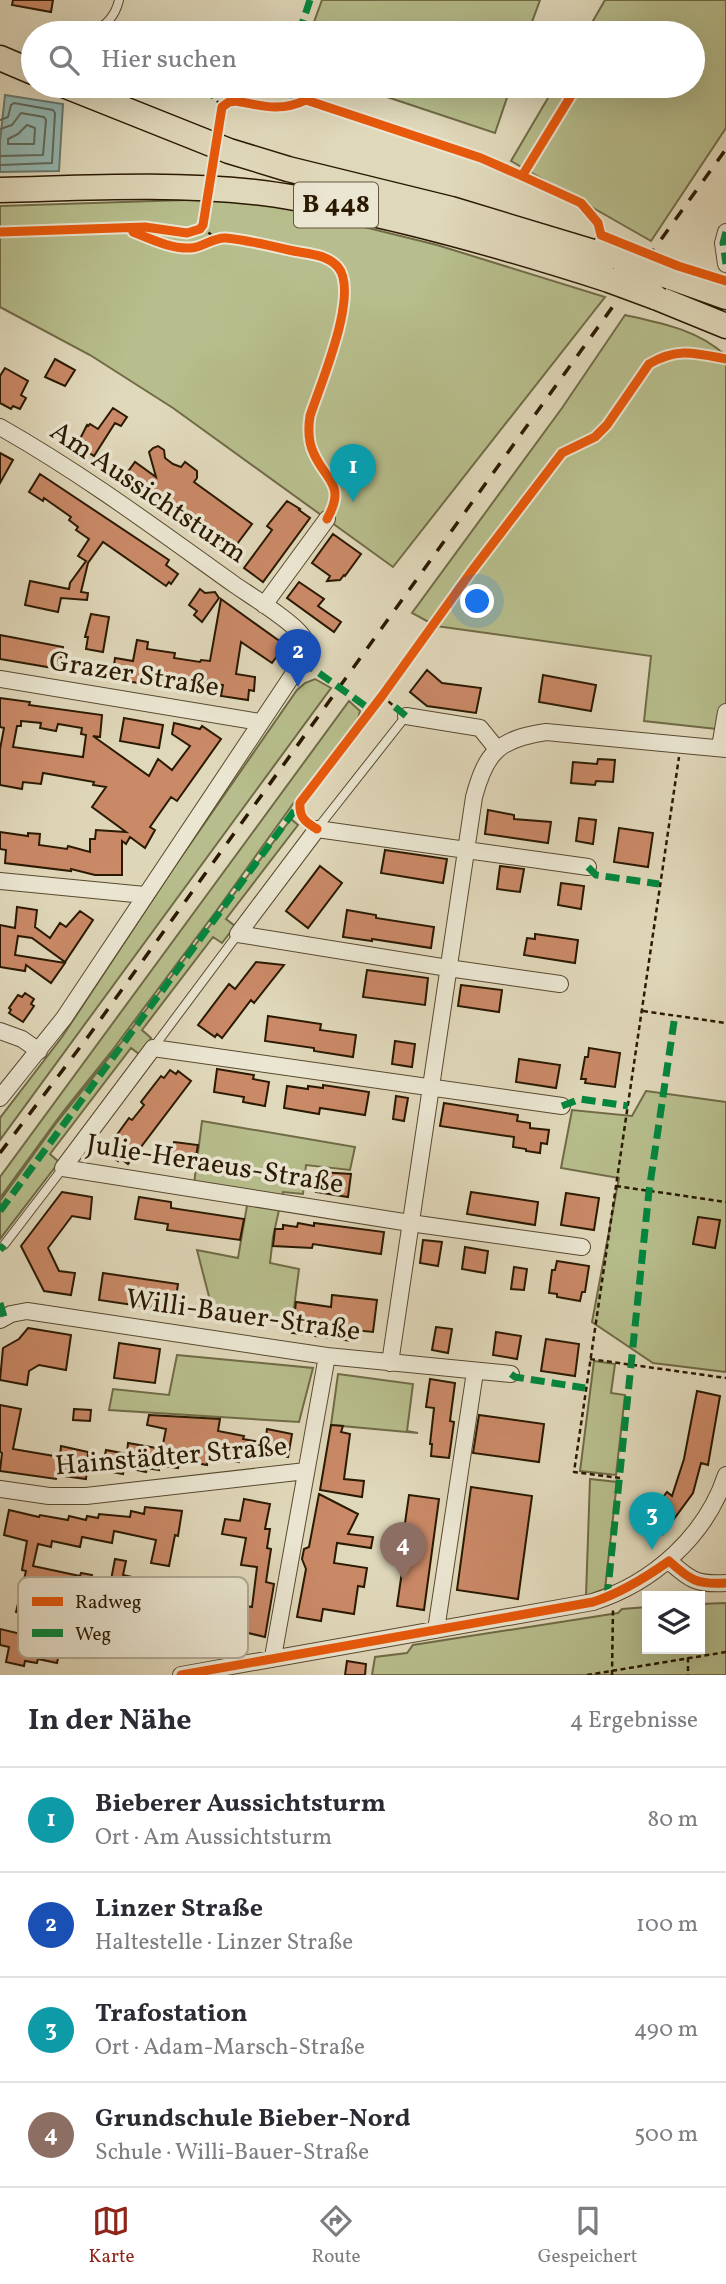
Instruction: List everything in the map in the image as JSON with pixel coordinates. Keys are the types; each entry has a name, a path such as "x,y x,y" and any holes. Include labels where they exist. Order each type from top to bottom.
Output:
{"main road":[{"path":"0,58 21,65"},
{"name":"B 448","path":"97,98 276,166 598,244 616,271"},
{"name":"B 448","path":"0,190 162,187 232,190 299,198 443,230 548,260 616,271 662,287 726,297"},
{"name":"B 448","path":"662,287 719,327"}],"street":[{"path":"726,232 723,243 726,264"},
{"name":"Am Aussichtsturm","path":"0,427 100,487 299,631 307,644 306,653 260,722"},
{"path":"264,605 327,519"},
{"name":"Grazer Straße","path":"0,679 260,722"},
{"path":"400,711 480,729 497,749"},
{"path":"390,1363 474,797 481,771 497,749 519,736 546,732 723,748 726,712"},
{"path":"0,1098 39,1051 79,995 260,722"},
{"path":"560,984 238,934 317,829 589,867"},
{"path":"0,881 145,895"},
{"path":"0,1031 22,1039 39,1051"},
{"path":"153,1048 562,1106"},
{"name":"Julie-Heraeus-Straße","path":"153,1048 63,1168 410,1223 582,1247"},
{"name":"Willi-Bauer-Straße","path":"2,1318 27,1311 327,1356 511,1374"},
{"path":"273,1657 327,1356"},
{"path":"436,1630 475,1372"},
{"name":"Hainstädter Straße","path":"0,1489 49,1496 86,1496 306,1471"},
{"path":"181,1675 593,1602 613,1596 643,1580 669,1561 705,1520 726,1475"},
{"path":"669,1561 690,1580 706,1584 726,1583"}],"lane":[{"path":"108,21 118,4"},
{"path":"317,829 400,711"},
{"path":"153,1048 238,934"},
{"path":"5,1245 63,1168"}],"path":[{"path":"217,101 222,107"},
{"path":"202,227 216,239"},
{"path":"389,685 379,699 400,711"},
{"path":"620,1478 574,1472 681,744"},
{"path":"641,1011 726,1023"},
{"path":"615,1186 726,1202"},
{"path":"590,1359 726,1378"},
{"path":"612,1673 613,1596"},
{"path":"587,1675 612,1673 726,1652"},
{"path":"688,1654 688,1675"}],"green space":[{"path":"322,0 540,0 532,21 314,21"},
{"path":"605,0 726,0 726,128 651,241 511,161 548,98 705,98 705,21 593,21"},
{"path":"390,98 507,98 495,133"},
{"path":"247,198 437,245 605,297 393,567 173,408 90,355 0,307 0,206"},
{"path":"625,315 692,334 726,356 726,730 644,721 651,656 436,626 412,613 562,408"},
{"path":"315,679 331,688 0,1140 0,1118 62,1037 175,866 297,690"},
{"path":"349,701 360,711 357,723 295,801 217,910 0,1198 0,1177"},
{"path":"291,819 298,825 226,919 235,926 222,943 213,937 142,1030 151,1038 139,1054 131,1048 50,1154 59,1162 0,1239 0,1201 57,1122 120,1044"},
{"path":"646,1091 726,1102 726,1372 653,1363 592,1322 619,1178 561,1168 572,1110 632,1116"},
{"path":"202,1121 355,1147 350,1170 306,1165 303,1194 283,1192 270,1263 299,1269 292,1323 213,1312 197,1250 238,1258 249,1194 194,1184"},
{"path":"177,1355 313,1368 299,1422 109,1410 113,1389 169,1395"},
{"path":"594,1361 615,1364 611,1393 625,1395 616,1475 580,1471"},
{"path":"338,1374 413,1384 407,1431 418,1433 331,1425"},
{"path":"590,1479 617,1482 605,1589 586,1596"},
{"path":"726,1603 726,1675 372,1675 375,1657 407,1653 413,1645 642,1607 642,1654 705,1654 705,1604"}],"water":[{"path":"5,95 63,104 59,171 0,172"}],"building":[{"path":"13,0 53,0 51,12 12,5"},
{"path":"55,359 75,370 65,386 45,377"},
{"path":"5,368 28,381 21,395 26,398 20,409 13,406 11,409 0,403 0,376"},
{"path":"113,408 127,417 121,426 115,423 94,456 77,445 87,425 98,429"},
{"path":"158,446 164,450 165,458 173,464 181,467 185,462 197,471 194,482 252,524 228,556 176,517 180,511 145,486 139,494 121,481 135,462 156,477 149,452"},
{"path":"0,453 13,460 0,483"},
{"path":"40,474 169,560 166,565 178,574 171,584 169,582 166,586 103,542 88,563 81,592 88,593 87,600 61,598 58,612 25,605 30,581 69,589 70,583 86,561 78,556 89,539 76,530 78,527 69,520 71,517 44,498 43,501 29,492"},
{"path":"287,501 310,518 263,582 244,568 272,530 267,526"},
{"path":"333,534 361,554 340,580 327,581 330,576 312,563"},
{"path":"299,582 324,599 318,606 341,622 334,632 287,598"},
{"path":"200,589 205,593 215,592 219,598 202,622 194,615 197,611 189,605"},
{"path":"221,599 285,645 272,663 241,642 236,674 255,677 254,691 249,690 248,700 221,696 223,685 166,677 165,687 112,679 115,658 133,661 137,640 148,642 147,649 175,653 174,658 210,661"},
{"path":"91,614 109,617 103,652 86,649 88,637 85,637"},
{"path":"0,635 63,647 59,669 0,659"},
{"path":"427,670 442,683 481,688 476,713 427,706 410,692"},
{"path":"543,675 596,685 591,711 539,702"},
{"path":"0,698 30,702 29,705 102,715 100,737 93,736 149,776 158,759 172,770 190,746 172,734 174,723 200,729 202,726 221,739 177,801 171,797 150,827 155,830 145,848 130,837 126,844 122,841 122,875 95,875 71,869 5,863 6,850 0,849 0,832 28,836 28,833 40,834 39,845 67,849 68,846 90,852 90,839 95,839 96,830 126,832 92,807 106,787 93,785 94,782 43,773 41,784 23,782 22,789 0,785 0,749 4,728 0,727","holes":["21,721 41,723 40,728 56,731 58,724 82,728 81,734 86,735 83,757 13,747 17,726 21,726"]},
{"path":"124,718 163,725 159,748 120,741"},
{"path":"598,759 615,760 613,782 596,781 595,785 571,783 573,762 597,764"},
{"path":"488,810 514,815 514,819 551,822 548,843 485,834"},
{"path":"579,818 596,820 593,844 576,841"},
{"path":"619,828 653,833 648,867 614,862"},
{"path":"385,850 447,859 443,883 381,873"},
{"path":"320,866 342,883 308,928 286,911"},
{"path":"500,866 524,869 520,892 497,889"},
{"path":"561,883 584,886 581,909 558,905"},
{"path":"17,907 37,910 35,927 50,938 60,923 66,927 80,911 93,920 65,962 32,938 18,936 15,955 65,963 51,983 26,965 25,971 0,967 0,925 15,928"},
{"path":"347,910 376,915 376,918 434,927 431,948 343,937"},
{"path":"535,934 578,940 575,963 524,955 527,938 535,939"},
{"path":"256,962 284,965 254,1003 251,1000 222,1038 217,1034 215,1037 198,1025 229,984 235,989"},
{"path":"367,970 428,978 425,1005 363,997"},
{"path":"461,985 502,990 499,1012 458,1006"},
{"path":"25,993 34,999 31,1004 34,1006 23,1022 9,1013 9,1008 18,995 22,997"},
{"path":"268,1016 321,1024 320,1030 356,1035 353,1057 265,1041"},
{"path":"395,1041 415,1044 412,1067 392,1064"},
{"path":"589,1048 620,1053 615,1087 585,1083 586,1079 581,1079"},
{"path":"519,1059 560,1065 556,1088 516,1082"},
{"path":"217,1069 254,1075 253,1079 269,1082 265,1106 243,1102 244,1097 214,1092"},
{"path":"170,1070 176,1074 178,1071 191,1081 128,1164 120,1158 118,1161 107,1153 113,1145 111,1143 129,1118 132,1120 144,1105 141,1102 161,1076 164,1078"},
{"path":"323,1085 369,1092 365,1115 320,1108 319,1114 284,1108 287,1086 308,1089 308,1086 323,1088"},
{"path":"396,1096 408,1098 404,1121 393,1119"},
{"path":"444,1103 518,1115 517,1121 530,1123 530,1128 549,1130 547,1144 541,1143 540,1153 526,1151 513,1147 514,1137 440,1126"},
{"path":"174,1142 198,1145 194,1168 170,1164"},
{"path":"319,1172 351,1174 348,1197 316,1192"},
{"path":"62,1192 92,1197 90,1219 72,1216 48,1248 59,1271 75,1273 71,1295 44,1291 21,1246"},
{"path":"471,1192 538,1202 535,1225 467,1214"},
{"path":"566,1193 599,1198 594,1230 561,1225"},
{"path":"139,1197 171,1202 171,1208 244,1219 240,1240 167,1230 168,1224 135,1219"},
{"path":"698,1217 720,1220 715,1248 693,1244"},
{"path":"298,1223 384,1232 381,1254 313,1244 312,1248 273,1246 275,1229 283,1229 283,1225 297,1227"},
{"path":"423,1240 442,1242 438,1266 420,1263"},
{"path":"465,1247 488,1251 485,1273 462,1269"},
{"path":"557,1261 589,1266 585,1292 582,1292 580,1301 549,1293 552,1270 555,1270"},
{"path":"514,1267 527,1269 524,1290 511,1289"},
{"path":"103,1273 178,1284 174,1311 99,1300"},
{"path":"332,1295 377,1300 373,1332 354,1330 353,1341 292,1333 296,1302 331,1307"},
{"path":"436,1327 452,1329 448,1353 432,1350"},
{"path":"28,1328 71,1335 66,1370 39,1365 29,1371 27,1385 0,1380 3,1348 19,1339"},
{"path":"496,1332 521,1336 517,1359 493,1355"},
{"path":"546,1339 579,1344 575,1376 541,1371"},
{"path":"119,1343 160,1349 155,1383 114,1378"},
{"path":"430,1379 455,1383 450,1421 454,1422 449,1458 431,1456 434,1408 426,1407"},
{"path":"697,1391 720,1396 708,1465 701,1463 693,1493 663,1534 645,1521 667,1492 672,1496 684,1459"},
{"path":"0,1405 21,1409 13,1449 60,1457 61,1446 88,1452 86,1479 57,1475 56,1479 0,1471"},
{"path":"74,1409 91,1410 90,1421 73,1420"},
{"path":"149,1415 220,1419 218,1431 265,1443 267,1429 292,1434 288,1457 263,1452 263,1456 249,1456 248,1460 240,1458 239,1462 208,1456 207,1465 180,1460 178,1468 159,1465 159,1470 147,1468 146,1472 124,1467 123,1474 102,1470 106,1450 127,1454 128,1443 162,1449 166,1429 147,1425"},
{"path":"479,1415 544,1424 539,1462 473,1453"},
{"path":"331,1425 343,1426 341,1432 350,1434 344,1479 364,1481 362,1497 320,1490"},
{"path":"471,1487 532,1496 518,1599 457,1590"},
{"path":"319,1494 358,1514 348,1534 373,1537 371,1548 337,1543 334,1563 367,1568 364,1587 358,1586 354,1614 323,1609 321,1621 297,1617 306,1569 302,1559 304,1549 309,1547"},
{"path":"409,1495 439,1499 424,1610 397,1606 408,1530 404,1530"},
{"path":"244,1499 270,1504 265,1529 270,1529 267,1548 271,1549 266,1582 274,1584 265,1637 248,1633 248,1606 252,1607 257,1567 241,1565 246,1538 222,1534 225,1519 240,1521"},
{"path":"145,1507 182,1511 169,1566 151,1563 156,1540 114,1531 112,1543 82,1537 80,1547 52,1541 51,1547 38,1544 33,1566 80,1576 81,1573 92,1577 25,1577 26,1571 22,1570 27,1541 4,1535 9,1510 68,1520 69,1516 86,1520 87,1516 98,1518 99,1514 130,1517 131,1511 144,1514"},
{"path":"115,1559 126,1561 123,1575 132,1577 112,1577"},
{"path":"0,1629 18,1633 18,1658 58,1658 57,1663 38,1659 37,1663 25,1661 24,1666 6,1662 9,1647 0,1645"},
{"path":"347,1661 366,1664 365,1675 345,1675"}],"railway":[{"path":"0,1153 90,1034 726,149"}],"marked path":[{"path":"303,21 310,0"},
{"path":"726,232 723,243 726,264"},
{"path":"302,661 371,710"},
{"path":"395,707 406,716"},
{"path":"0,1211 300,803"},
{"path":"588,867 596,875 659,884"},
{"path":"607,1598 649,1191 675,1015"},
{"path":"562,1106 580,1099 628,1106"},
{"path":"0,1250 4,1245"},
{"path":"0,1303 4,1317"},
{"path":"511,1374 515,1377 585,1388"}],"cycle path":[{"path":"522,176 570,98"},
{"path":"0,232 145,227 187,233 200,229 203,225 222,107 236,101 280,107 306,100 481,158 581,203 598,223 601,235 678,266 726,281"},
{"path":"133,232 183,248 194,248 221,238 250,241 328,259 338,267 344,280 341,317 309,426 312,449 335,491 327,519"},
{"path":"317,829 304,819 300,803 562,453 595,437 607,425 649,364 678,353 696,353 726,359"},
{"path":"181,1675 593,1602 632,1584 669,1561 694,1580 726,1583"}],"place":[{"name":"Bieberer Aussichtsturm","path":"353,502"},
{"name":"Linzer Straße","path":"298,687"},
{"name":"Trafostation","path":"652,1550"},
{"name":"Grundschule Bieber-Nord","path":"403,1580"}]}
